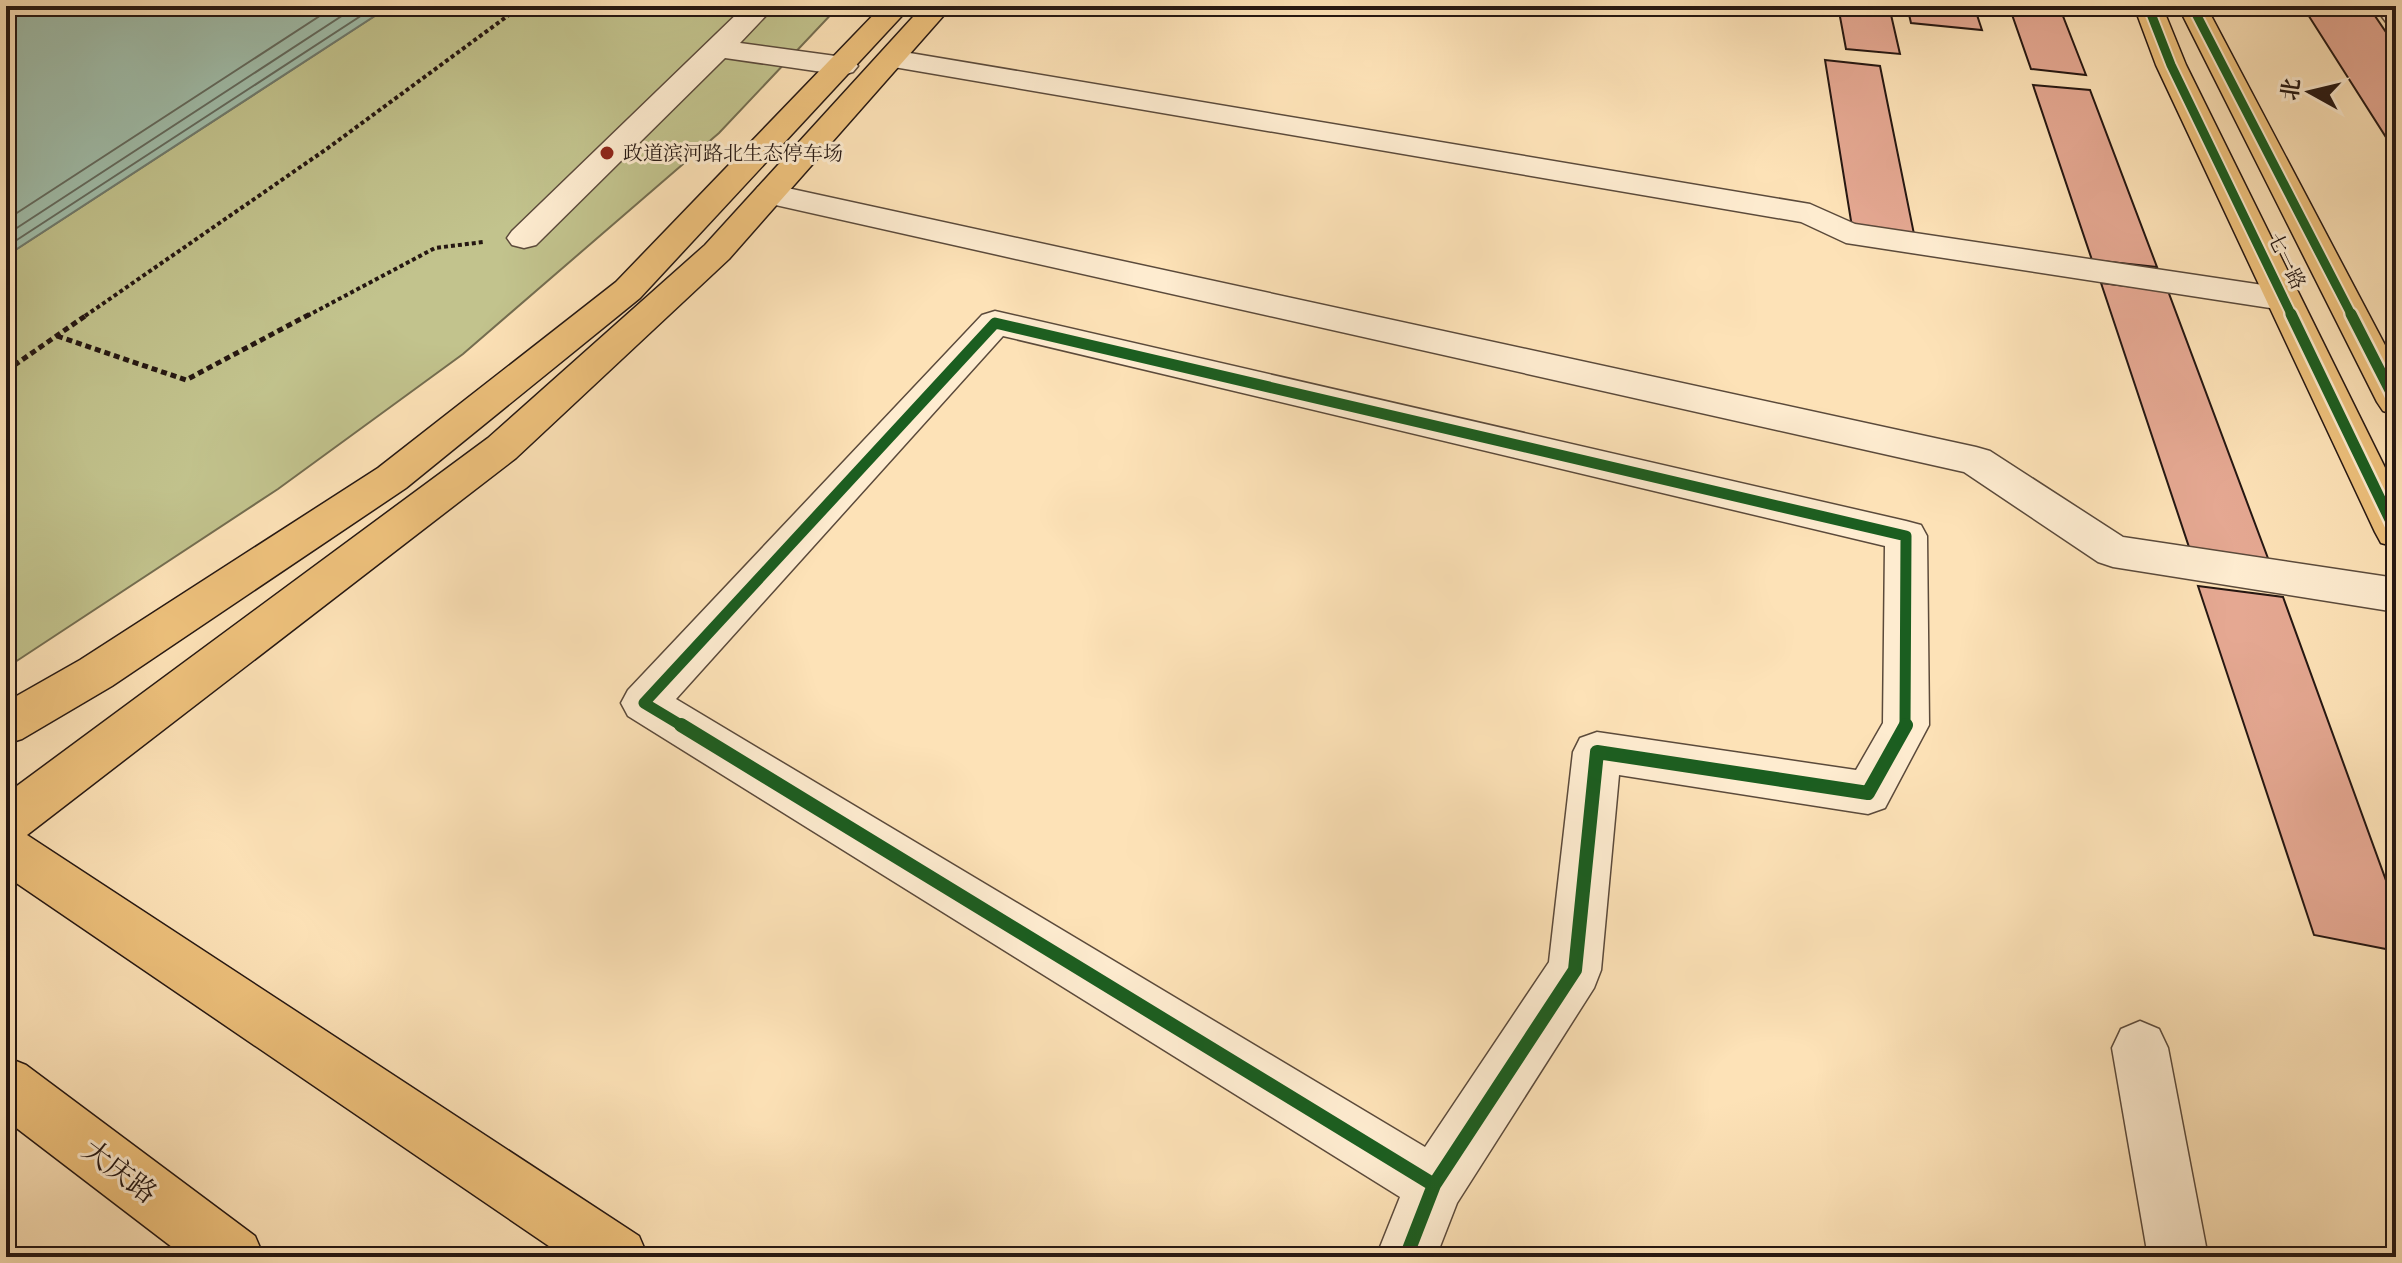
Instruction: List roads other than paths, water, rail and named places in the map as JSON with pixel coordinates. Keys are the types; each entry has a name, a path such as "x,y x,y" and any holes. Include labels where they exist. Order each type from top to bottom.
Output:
{"main road":[{"path":"6,725 96,673 392,478 628,290 897,6"},
{"path":"6,822 502,448 717,252 938,6"},
{"name":"七一路","path":"2148,6 2171,65 2396,532"},
{"name":"七一路","path":"2192,6 2396,402"},
{"path":"6,848 618,1257"},
{"name":"大庆路","path":"6,1085 234,1257"}],"street":[{"path":"524,238 761,6"},
{"path":"2388,6 2396,16"},
{"path":"718,48 843,66"},
{"path":"892,59 1810,214 1846,233 2283,299"},
{"path":"769,194 1976,461 2113,551 2396,595"},
{"path":"1406,1257 1434,1185 1575,970 1597,752 1868,793 1906,725 1906,536 995,323 644,703 1434,1185"},
{"path":"2140,1048 2178,1257"}],"water":[{"path":"6,6 390,6 6,256"}],"place":[{"name":"政道滨河路北生态停车场","path":"607,153"}]}
